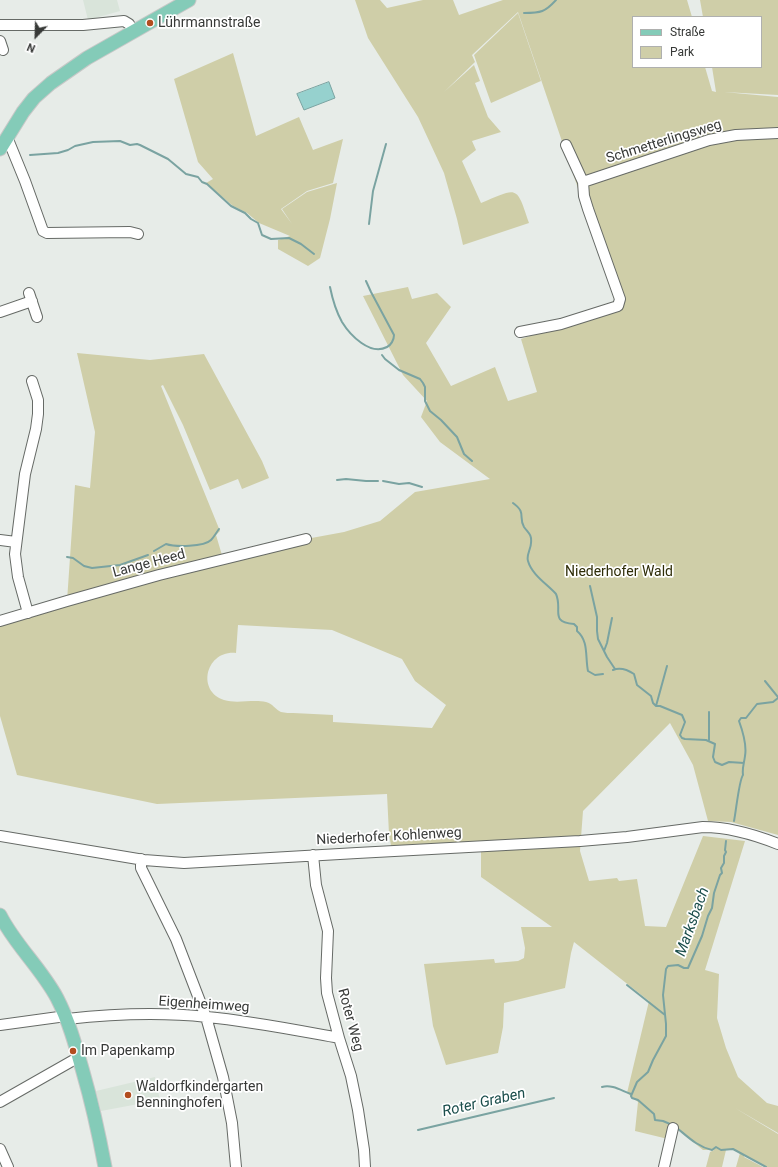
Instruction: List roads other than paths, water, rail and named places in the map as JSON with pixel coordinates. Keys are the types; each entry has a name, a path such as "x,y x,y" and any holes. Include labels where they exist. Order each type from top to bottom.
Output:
{"main road":[{"path":"0,149 29,104 51,83 87,58 189,0"},
{"path":"0,915 10,932 50,986 66,1018 89,1093 105,1167"}],"street":[{"path":"0,25 83,25 124,21 129,24 134,32"},
{"name":"Schmetterlingsweg","path":"583,182 709,140 736,135 778,133"},
{"path":"7,137 43,231 47,233 130,232 138,234"},
{"path":"520,332 561,324 618,306 620,303 620,299 584,196 583,182 566,144"},
{"path":"0,312 30,297 37,317"},
{"path":"28,613 18,577 15,554 25,474 36,429 38,414 38,400 32,381"},
{"name":"Lange Heed","path":"0,621 152,577 306,539"},
{"path":"0,540 16,542"},
{"name":"Niederhofer Kohlenweg","path":"0,836 141,859 184,863 598,840 703,827 715,827 740,831 778,844"},
{"name":"Roter Weg","path":"313,855 316,885 328,931 326,978 327,993 338,1038 351,1076 358,1110 365,1167"},
{"path":"141,859 141,868 176,939 206,1016 223,1077 231,1116 236,1167"},
{"name":"Eigenheimweg","path":"66,1018 141,1014 206,1016 267,1024 338,1038"},
{"path":"0,1025 66,1018"},
{"path":"0,1102 79,1057"},
{"path":"664,1167 672,1128"},
{"path":"0,1149 8,1167"}],"water":[{"path":"329,82 335,98 304,110 297,94"}],"waterway":[{"name":"Marksbach","path":"524,13 535,13 542,11 556,0"},
{"path":"30,155 58,153 75,146 93,142 120,141 130,145 140,145 168,159 186,174 198,177 231,206 245,213 258,223 262,235 271,239 289,238 301,244 314,254"},
{"name":"Marksbach","path":"369,224 373,191 386,144"},
{"name":"Marksbach","path":"330,287 333,300 342,322 350,333 361,343 374,349 381,349 390,345 394,335 366,281"},
{"name":"Marksbach","path":"382,355 399,370 420,379 425,387 425,401 430,411 457,437 464,454 472,461"},
{"name":"Lange Heed","path":"337,480 346,479 378,481"},
{"name":"Lange Heed","path":"383,481 399,484 409,483 422,487"},
{"name":"Marksbach","path":"513,503 520,510 522,524 531,538 528,556 530,566 536,575 556,594 558,600 559,618 562,621 574,624 577,627 577,631 581,635 585,644 588,671 595,675 603,674"},
{"name":"Lange Heed","path":"154,551 166,544 176,546 202,544 212,539 219,529"},
{"name":"Lange Heed","path":"67,557 73,558 84,566 92,568 120,565 148,555"},
{"path":"590,586 597,617 598,639 615,669"},
{"path":"604,651 612,618"},
{"path":"656,706 667,666"},
{"name":"Marksbach","path":"613,670 624,669 634,674 637,685 651,696 653,703 656,706 660,706 682,715 685,722 680,735 682,738 706,740 715,744 713,757 715,762 722,765 729,762 744,763"},
{"path":"765,681 778,697"},
{"path":"734,821 739,789 743,775 745,752 744,738 739,721 741,718 746,718 757,704 773,702 778,698"},
{"path":"709,712 709,740"},
{"name":"Marksbach","path":"670,1124 655,1120 654,1114 631,1096 637,1082 648,1072 666,1036 663,995 666,969 668,966 678,965 688,968 712,908 714,893 722,873 721,868 724,863 726,841"},
{"path":"627,985 665,1015"},
{"name":"Roter Graben","path":"602,1087 609,1086 631,1094"},
{"name":"Roter Graben","path":"418,1130 554,1098"},
{"name":"Marksbach","path":"677,1128 702,1147 712,1150 716,1147 721,1150 733,1149 766,1167"}],"place":[{"name":"Lührmannstraße","path":"150,23"},
{"name":"Im Papenkamp","path":"73,1051"},
{"name":"Waldorfkindergarten Benninghofen","path":"128,1095"}],"park label":[{"name":"Niederhofer Wald","path":"619,572"}]}
